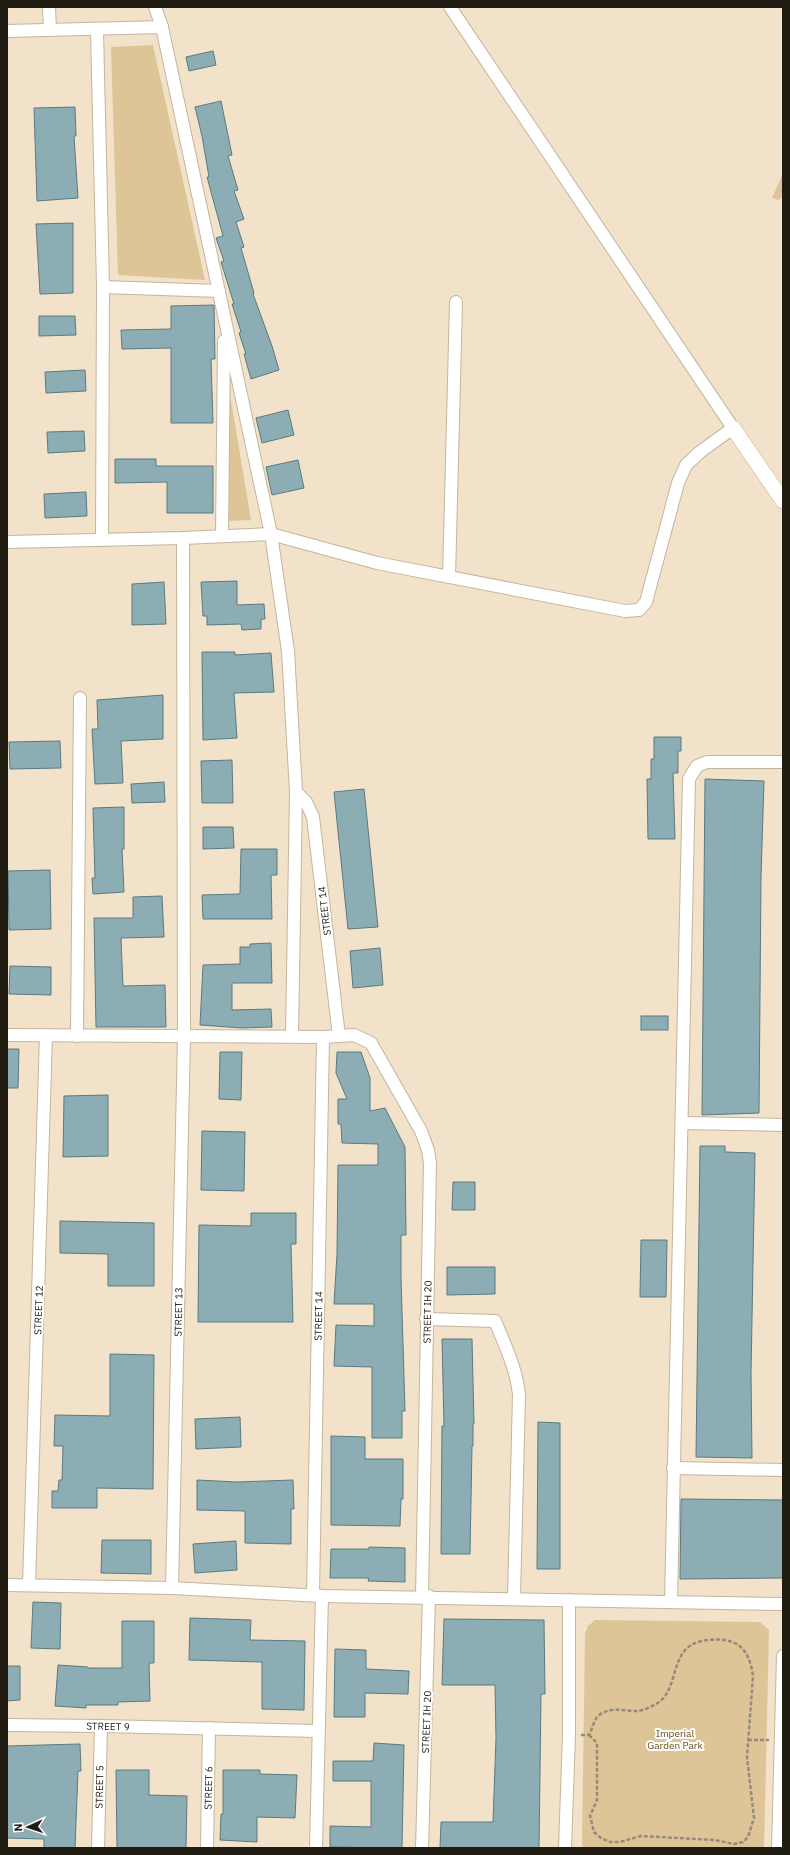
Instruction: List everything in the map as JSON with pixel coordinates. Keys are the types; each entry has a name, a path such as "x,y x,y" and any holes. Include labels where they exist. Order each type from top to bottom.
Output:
{"street":[{"path":"49,7 50,30"},
{"path":"155,7 162,27 224,322 271,534 288,651 296,792 292,1036"},
{"path":"450,7 783,501"},
{"path":"7,31 97,30 162,27"},
{"path":"97,30 103,287 102,539"},
{"path":"103,287 218,291"},
{"path":"449,577 456,302"},
{"path":"222,536 224,322"},
{"path":"7,542 183,538 271,534 377,562 449,577 625,611 639,610 646,602 678,483 686,465 700,452 733,428"},
{"name":"STREET 13","path":"172,1588 184,1036 183,538"},
{"path":"77,1036 80,698"},
{"path":"671,1602 683,1123 689,779 697,766 707,762 783,762"},
{"name":"STREET 14","path":"296,792 306,802 313,817 339,1036"},
{"path":"7,1035 339,1036"},
{"name":"STREET 12","path":"29,1585 46,1035"},
{"name":"STREET IH 20","path":"339,1036 354,1035 371,1043 421,1131 428,1150 430,1163 426,1320 426,1596 422,1848"},
{"name":"STREET 14","path":"316,1848 323,1037"},
{"path":"683,1123 783,1124"},
{"path":"426,1320 495,1321 510,1357 518,1382 519,1394 514,1598"},
{"path":"674,1468 783,1470"},
{"path":"7,1585 172,1588 317,1595 783,1604"},
{"path":"565,1848 569,1600"},
{"path":"778,1848 783,1656"},
{"name":"STREET 9","path":"7,1725 318,1731"},
{"name":"STREET 5","path":"98,1848 100,1726"},
{"name":"STREET 6","path":"207,1848 209,1728"}],"path":[{"path":"568,1734 589,1735 597,1743 597,1800 590,1816 594,1832 601,1838 610,1842 620,1842 641,1836 715,1840 734,1844 743,1842 748,1837 754,1818 748,1771 748,1740 753,1689 751,1663 746,1653 738,1644 728,1640 722,1640 698,1642 687,1648 679,1658 668,1691 660,1702 636,1711 622,1709 606,1711 597,1717 589,1735"},
{"path":"748,1740 781,1740"}],"green space":[{"path":"153,45 205,280 118,275 111,47"},
{"path":"783,173 783,195 779,200 772,198"},
{"path":"227,377 251,520 228,521"},
{"name":"Imperial Garden Park","path":"595,1620 760,1622 769,1630 764,1848 583,1848 585,1634 588,1626"}],"building":[{"path":"213,51 216,65 189,71 186,57"},
{"path":"221,101 232,155 228,156 238,190 234,191 244,219 236,222 244,247 241,248 254,293 253,294 279,370 251,379 244,354 246,354 239,333 241,332 232,304 234,304 221,262 224,261 216,238 223,236 207,177 209,177 195,107"},
{"path":"75,107 76,136 74,136 78,198 37,201 34,108"},
{"path":"73,223 73,293 40,294 36,224"},
{"path":"214,305 215,359 211,359 213,423 171,423 171,348 122,349 121,330 171,329 171,306"},
{"path":"39,316 75,316 76,335 39,336"},
{"path":"85,370 86,391 46,393 45,372"},
{"path":"288,410 294,435 262,443 256,418"},
{"path":"84,431 85,451 48,453 47,432"},
{"path":"115,459 156,459 156,466 213,466 213,513 167,513 167,482 115,483"},
{"path":"298,460 304,488 272,495 266,467"},
{"path":"86,492 87,516 45,518 44,494"},
{"path":"237,581 237,605 264,604 265,619 261,619 261,629 242,630 241,624 207,625 207,616 203,616 201,582"},
{"path":"164,582 166,624 132,625 132,584"},
{"path":"202,652 235,652 235,655 271,653 274,692 234,693 237,738 203,740"},
{"path":"163,695 163,739 121,741 123,783 95,784 92,729 98,729 97,700"},
{"path":"654,737 681,737 681,751 678,751 678,773 673,773 675,839 648,839 647,779 651,779 651,759 654,759"},
{"path":"60,741 61,768 10,769 9,742"},
{"path":"232,760 233,803 202,803 201,761"},
{"path":"705,779 764,781 761,877 759,1113 702,1115"},
{"path":"164,782 165,802 132,803 131,784"},
{"path":"364,789 378,927 348,929 334,792"},
{"path":"124,807 124,849 122,849 124,892 93,894 92,878 95,878 93,808"},
{"path":"203,827 233,827 234,848 203,849"},
{"path":"241,849 277,849 277,875 271,875 272,919 203,919 202,895 240,894"},
{"path":"50,870 51,929 9,930 8,871"},
{"path":"162,896 164,937 121,938 123,986 165,985 166,1027 96,1027 94,918 133,918 133,897"},
{"path":"271,943 272,983 232,983 232,1010 271,1009 272,1027 242,1028 200,1025 203,965 240,964 240,947 250,947 250,944"},
{"path":"380,948 383,985 353,988 350,951"},
{"path":"10,966 51,967 51,995 9,994"},
{"path":"641,1016 668,1016 668,1030 641,1030"},
{"path":"7,1049 19,1049 18,1088 7,1088"},
{"path":"220,1052 242,1052 241,1100 219,1099"},
{"path":"337,1052 361,1052 370,1078 370,1111 385,1108 405,1147 406,1235 401,1235 405,1411 402,1411 402,1438 372,1438 372,1367 334,1366 336,1325 374,1326 374,1304 334,1304 337,1254 338,1165 378,1165 378,1144 342,1143 341,1124 338,1124 338,1099 347,1099 336,1073"},
{"path":"108,1095 108,1156 63,1157 64,1096"},
{"path":"202,1131 245,1132 244,1191 201,1190"},
{"path":"700,1146 725,1146 725,1152 755,1153 751,1374 752,1458 696,1457"},
{"path":"453,1182 475,1182 475,1210 452,1210"},
{"path":"251,1213 296,1213 296,1244 291,1244 293,1322 198,1322 199,1225 251,1226"},
{"path":"60,1221 154,1223 154,1286 108,1286 108,1254 60,1253"},
{"path":"641,1240 667,1240 666,1297 640,1297"},
{"path":"447,1267 495,1267 495,1294 447,1295"},
{"path":"442,1339 472,1339 474,1424 472,1446 470,1554 441,1554 442,1426 444,1426"},
{"path":"110,1354 154,1355 153,1489 97,1488 97,1508 52,1508 52,1491 58,1491 59,1480 62,1480 63,1446 54,1446 55,1415 110,1416"},
{"path":"240,1417 241,1447 196,1449 195,1419"},
{"path":"538,1422 560,1423 560,1569 537,1569"},
{"path":"331,1436 365,1437 365,1459 403,1459 403,1499 401,1499 400,1526 331,1525"},
{"path":"197,1480 237,1482 293,1480 294,1509 291,1509 291,1544 245,1543 245,1511 197,1510"},
{"path":"681,1499 783,1500 783,1578 680,1579"},
{"path":"102,1540 151,1540 151,1574 101,1573"},
{"path":"236,1541 237,1570 195,1573 193,1544"},
{"path":"369,1547 405,1548 405,1582 368,1581 369,1578 330,1578 331,1549 369,1549"},
{"path":"33,1602 61,1603 60,1649 31,1648"},
{"path":"190,1618 251,1620 250,1640 305,1641 304,1710 262,1709 262,1662 189,1660"},
{"path":"444,1619 544,1620 545,1694 541,1694 539,1848 440,1848 441,1822 493,1822 496,1738 495,1685 442,1685"},
{"path":"122,1621 154,1621 154,1663 149,1663 150,1701 118,1702 118,1705 86,1705 86,1708 55,1706 58,1665 88,1668 122,1668"},
{"path":"335,1649 366,1650 366,1669 409,1671 408,1694 365,1693 365,1717 334,1717"},
{"path":"7,1666 20,1666 20,1700 7,1701"},
{"path":"374,1743 404,1745 402,1848 330,1847 330,1826 371,1827 371,1781 333,1781 333,1761 373,1761"},
{"path":"80,1744 81,1771 78,1771 75,1848 44,1848 44,1839 7,1838 7,1746"},
{"path":"116,1770 149,1770 149,1795 187,1796 186,1848 117,1848"},
{"path":"223,1770 260,1770 260,1774 297,1775 295,1818 257,1817 257,1842 220,1840 221,1814 223,1814"}]}
